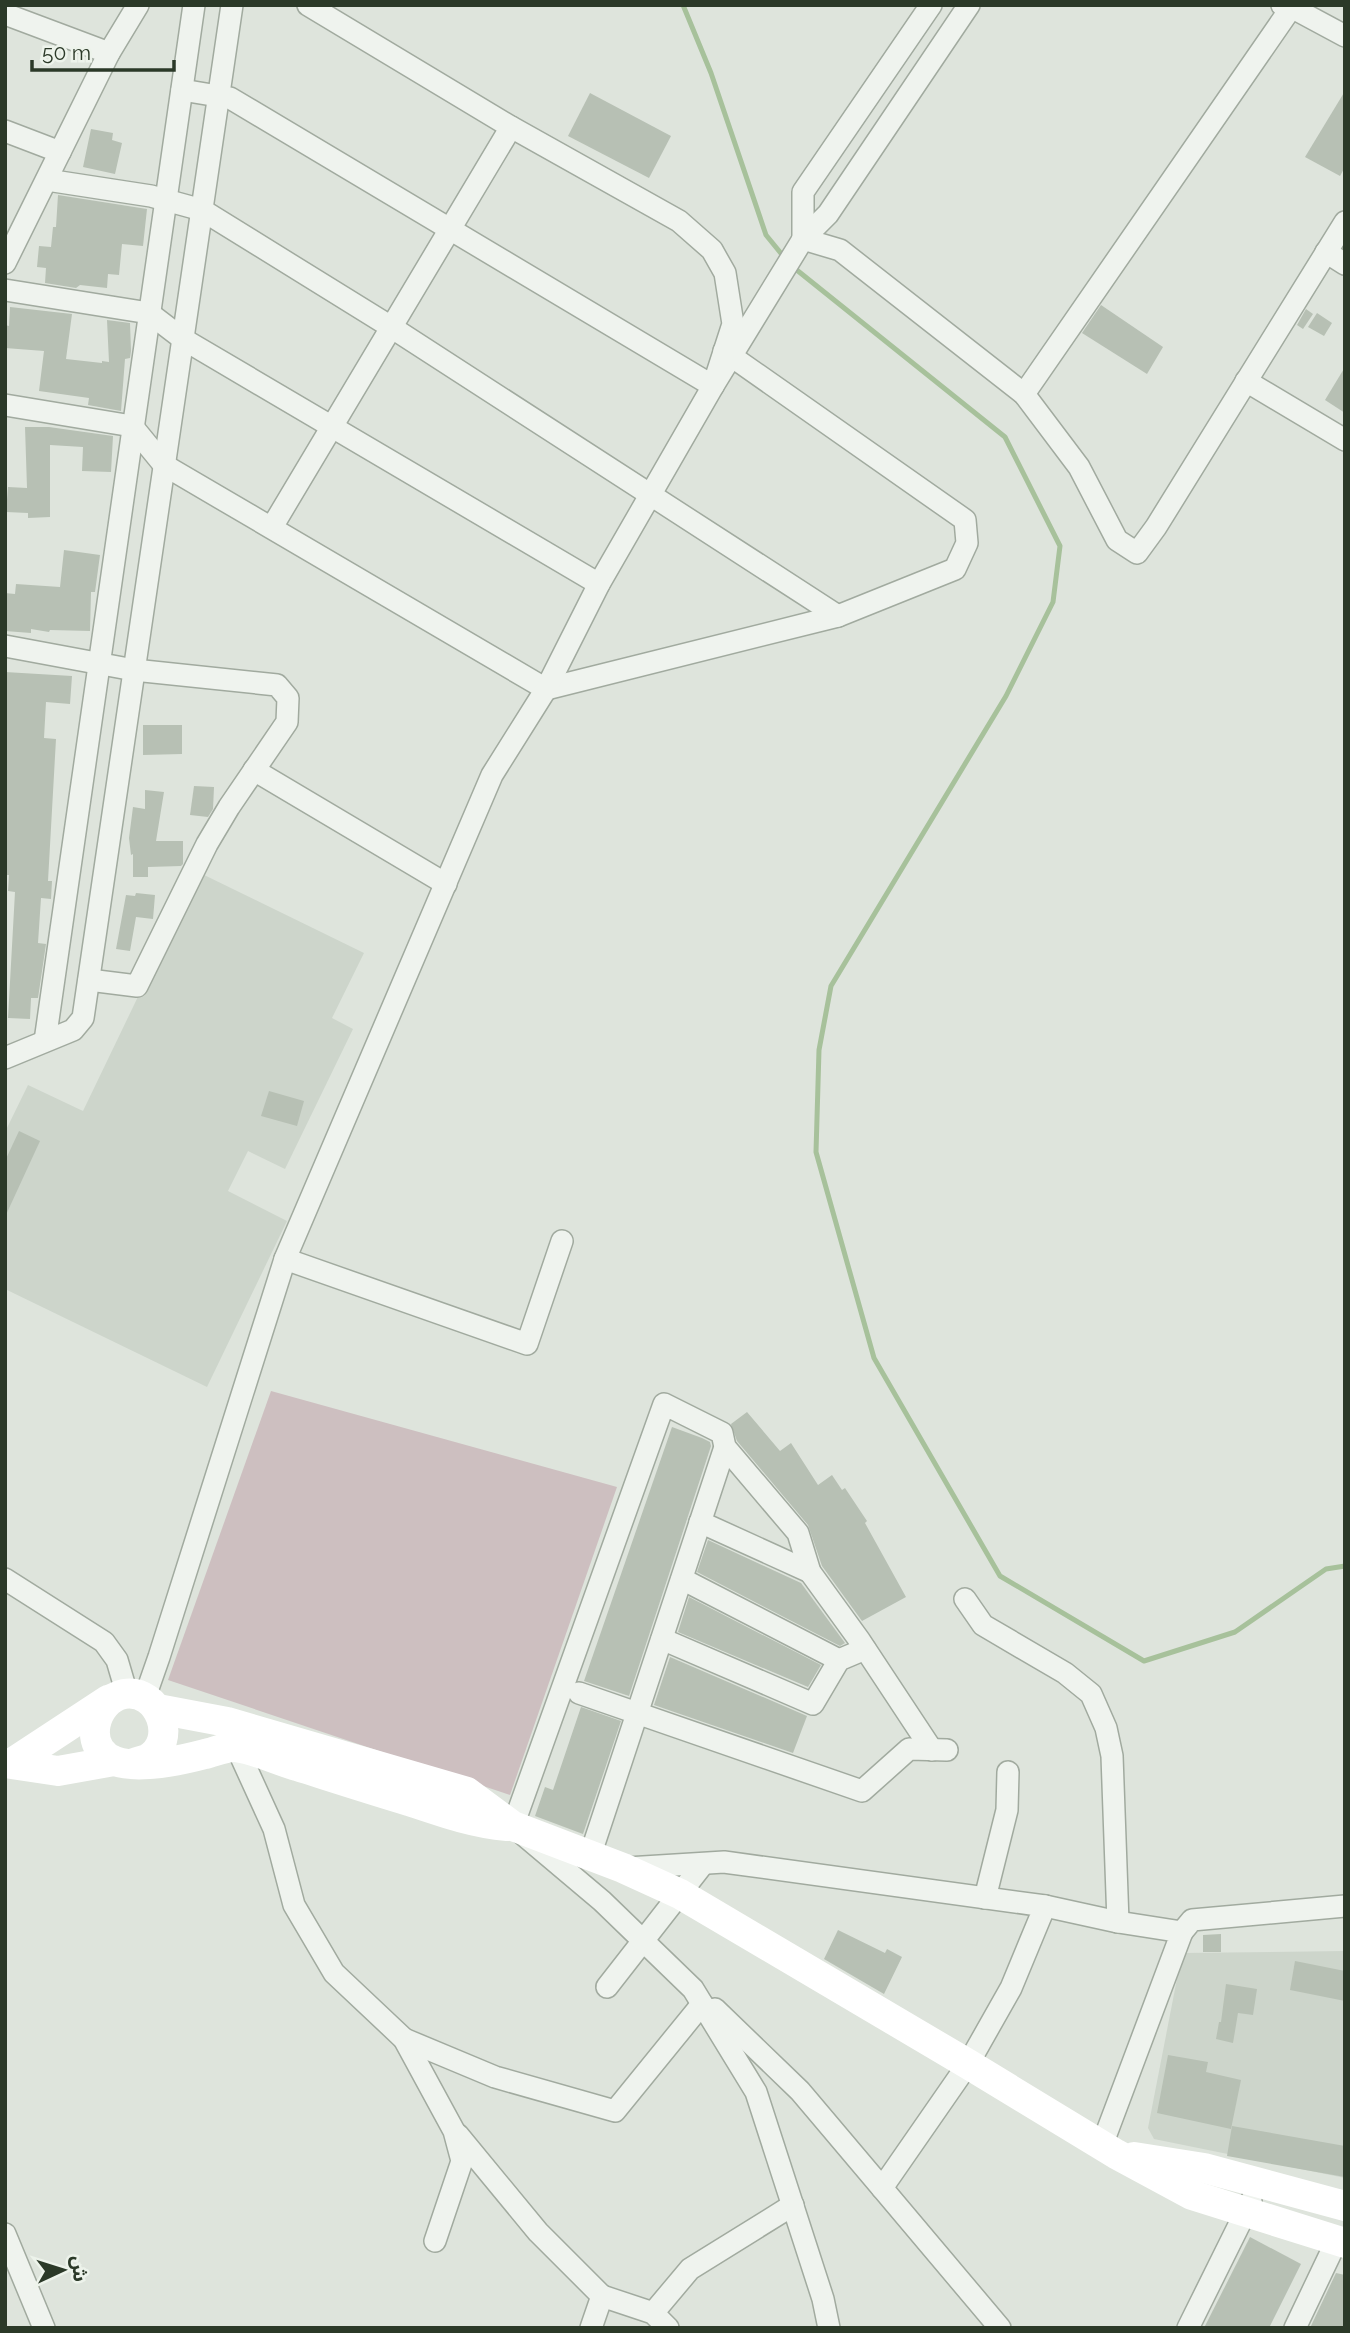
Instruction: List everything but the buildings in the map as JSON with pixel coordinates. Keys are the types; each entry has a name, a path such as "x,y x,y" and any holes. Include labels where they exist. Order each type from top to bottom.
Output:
{"main road":[{"path":"231,1734 181,1760 123,1762 100,1749 94,1731 97,1713 135,1700 231,1734 460,1818 513,1826 623,1868 680,1894 1109,2150 1192,2195 1341,2241"},
{"path":"9,1763 58,1771 149,1758 161,1744 164,1726 135,1700"},
{"path":"9,1763 135,1700"},
{"path":"1109,2150 1185,2164 1345,2206"}],"street":[{"path":"5,263 109,53 138,5"},
{"path":"45,1041 194,5"},
{"path":"5,1058 73,1030 83,1017 232,5"},
{"path":"308,5 511,127 679,220 712,250 725,273 733,324 728,354"},
{"path":"803,239 803,192 931,5"},
{"path":"135,1700 159,1657 285,1259 492,775 546,689 599,584 713,386 728,354 803,239 828,214 969,5"},
{"path":"1024,394 1289,6 1345,36"},
{"path":"5,14 109,53"},
{"path":"181,90 230,98 713,386"},
{"path":"272,527 511,127"},
{"path":"5,131 60,152"},
{"path":"47,180 166,200 202,210 391,327 838,616"},
{"path":"803,239 840,250 1024,394 1079,467 1116,540 1137,553 1156,527 1345,222"},
{"path":"1326,253 1345,264"},
{"path":"5,290 149,313 183,338 599,584"},
{"path":"5,405 132,426 164,465 546,689 838,616 955,569 967,543 965,520 728,354"},
{"path":"1246,381 1345,440"},
{"path":"5,646 134,670 277,685 288,698 287,722 207,844 137,986 89,980"},
{"path":"254,771 446,884"},
{"path":"285,1259 527,1344 562,1241"},
{"path":"579,1693 862,1791 909,1749 939,1750 810,1572 798,1533 725,1447 722,1433 664,1404 513,1826 602,1901 644,1940 697,1997 800,2091 1000,2328"},
{"path":"590,1856 725,1447"},
{"path":"700,1522 810,1572"},
{"path":"5,1579 104,1642 117,1660 135,1700"},
{"path":"681,1579 839,1660"},
{"path":"965,1599 983,1625 1065,1673 1091,1694 1106,1728 1112,1756 1118,1922"},
{"path":"662,1639 813,1704 839,1660 865,1649"},
{"path":"231,1734 274,1829 293,1905 334,1973 404,2039 454,2131 538,2232 602,2296 660,2320 690,2269 793,2205"},
{"path":"985,1898 1007,1810 1009,1772"},
{"path":"623,1868 724,1862 1045,1906 1118,1922 1182,1932"},
{"path":"607,1987 703,1864"},
{"path":"882,2188 968,2064 1011,1988 1045,1906"},
{"path":"1109,2150 1182,1932 1192,1920 1345,1906"},
{"path":"404,2039 495,2077 615,2111 697,1997"},
{"path":"697,1997 756,2092 823,2298 829,2328"},
{"path":"435,2241 462,2161 454,2131"},
{"path":"1188,2328 1260,2182"},
{"path":"5,2234 44,2328"},
{"path":"1295,2328 1341,2241"},
{"path":"591,2328 602,2296"}],"shaded area":[{"path":"198,872 364,953 332,1018 353,1029 285,1169 248,1151 228,1191 287,1221 207,1387 5,1289 5,1132 28,1085 83,1111"},
{"path":"271,1391 617,1487 510,1795 168,1680"},
{"path":"1345,1951 1345,2178 1154,2139 1148,2128 1182,1953"}],"waterway":[{"path":"683,5 711,73 766,235 784,257"},
{"path":"793,267 1005,437 1060,546 1053,602 1006,696 831,986 819,1050 816,1152 874,1358 1000,1576 1144,1661 1235,1632 1326,1569 1345,1566"}]}
